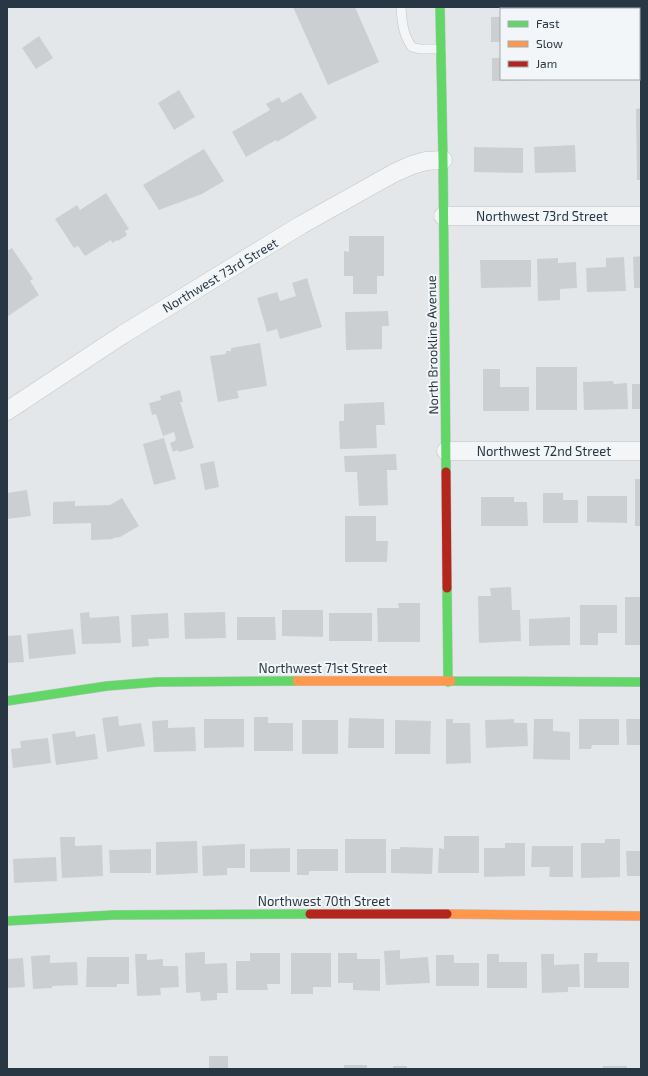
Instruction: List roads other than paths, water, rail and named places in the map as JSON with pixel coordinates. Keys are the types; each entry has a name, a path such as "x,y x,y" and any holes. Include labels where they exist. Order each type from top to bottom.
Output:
{"street":[{"name":"North Brookline Avenue","path":"440,7 448,682"},
{"name":"Northwest 73rd Street","path":"7,411 122,335 301,225 412,164 443,160"},
{"name":"Northwest 73rd Street","path":"443,216 641,216"},
{"name":"Northwest 72nd Street","path":"446,451 641,451"},
{"name":"Northwest 71st Street","path":"7,701 106,686 157,682 641,682"},
{"name":"Northwest 70th Street","path":"7,921 121,915 402,913 641,916"}],"lane":[{"path":"401,7 402,28 406,40 412,47 420,49 441,49"}]}
